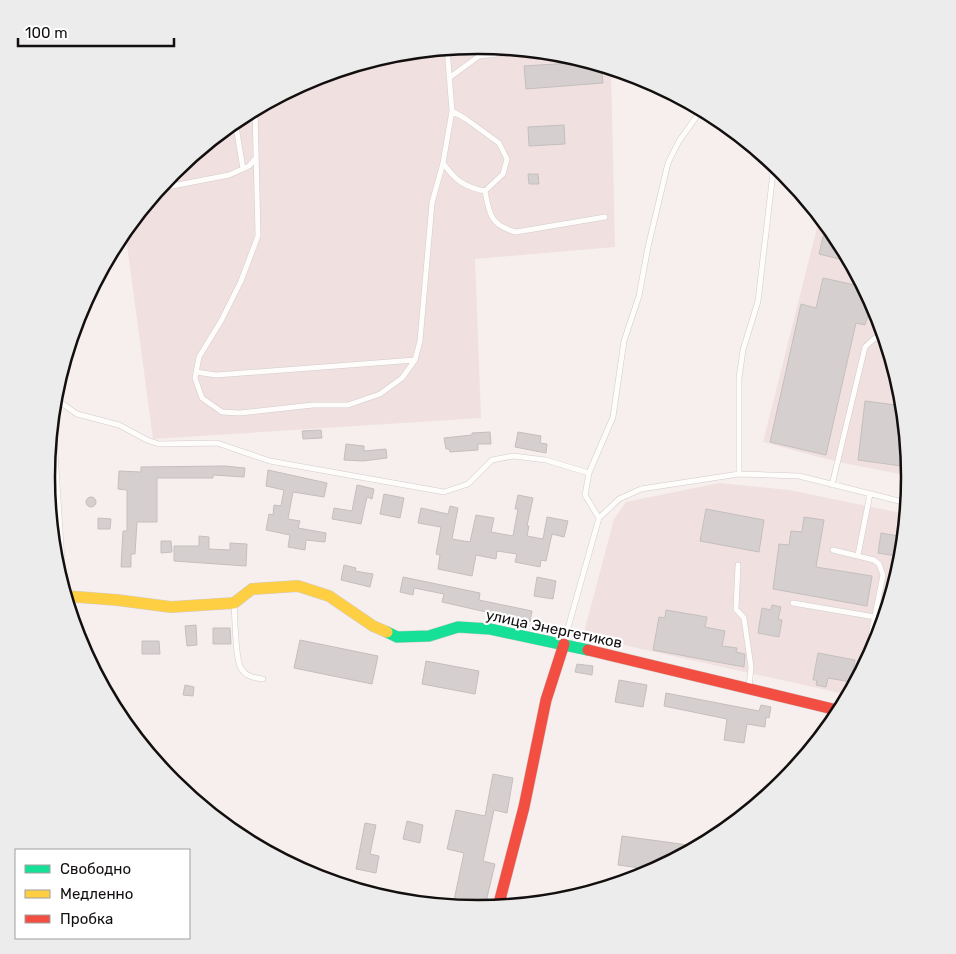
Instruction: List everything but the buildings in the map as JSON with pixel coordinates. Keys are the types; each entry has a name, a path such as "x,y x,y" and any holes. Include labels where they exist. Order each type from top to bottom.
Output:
{"street":[{"name":"улица Энергетиков","path":"72,597 171,607 234,602 252,589 298,586 328,596 373,626 396,638 428,636 458,627 490,629 564,644 832,709"},
{"path":"500,899 524,807 546,700 564,644"}],"lane":[{"path":"255,117 258,236 241,281 200,357 195,378 202,398 222,412 240,413 313,405 348,405 380,394 402,378 415,360 420,341 432,203 443,163 452,111 448,55"},
{"path":"450,78 479,56 492,55"},
{"path":"452,111 498,143 507,159 503,174 485,191"},
{"path":"599,518 585,495 589,473 613,417 624,341 638,296 668,163 679,141 698,115"},
{"path":"237,129 243,169"},
{"path":"170,187 229,175 249,166 257,157"},
{"path":"443,163 453,177 473,188 485,191"},
{"path":"739,474 739,378 743,350 758,301 773,174"},
{"path":"485,191 489,213 502,228 516,232 605,217"},
{"path":"832,485 865,347 875,338 878,339"},
{"path":"196,372 216,375 415,360"},
{"path":"61,403 77,414 119,425 146,440 159,444 217,443 270,461 444,492 468,484 492,460 513,456 546,460 589,473"},
{"path":"564,644 599,518 619,499 640,489 739,474 799,476 900,501"},
{"path":"858,555 870,494"},
{"path":"833,550 874,560 882,570 883,575 872,630"},
{"path":"738,565 736,609 744,618 751,666 749,689"},
{"path":"234,602 238,660 241,670 249,676 264,679"},
{"path":"793,603 875,618"}],"shaded area":[{"path":"478,54 533,57 588,68 611,75 615,247 475,259 481,418 153,439 127,241 160,198 220,141 266,110 316,86 368,68 423,57"},
{"path":"818,225 845,265 858,290 879,341 887,367 898,422 901,474 838,462 763,442"},
{"path":"719,483 789,490 899,513 893,560 879,613 858,664 842,693 583,636 614,519 626,502"}],"traffic: fast":[{"path":"387,632 397,637 429,636 458,627 490,629 588,650"}],"traffic: slow":[{"path":"72,597 171,607 234,603 252,589 298,586 329,596 373,626 387,632"}],"traffic: jam":[{"path":"500,899 524,807 546,700 564,644"},
{"path":"588,650 832,709"}]}
